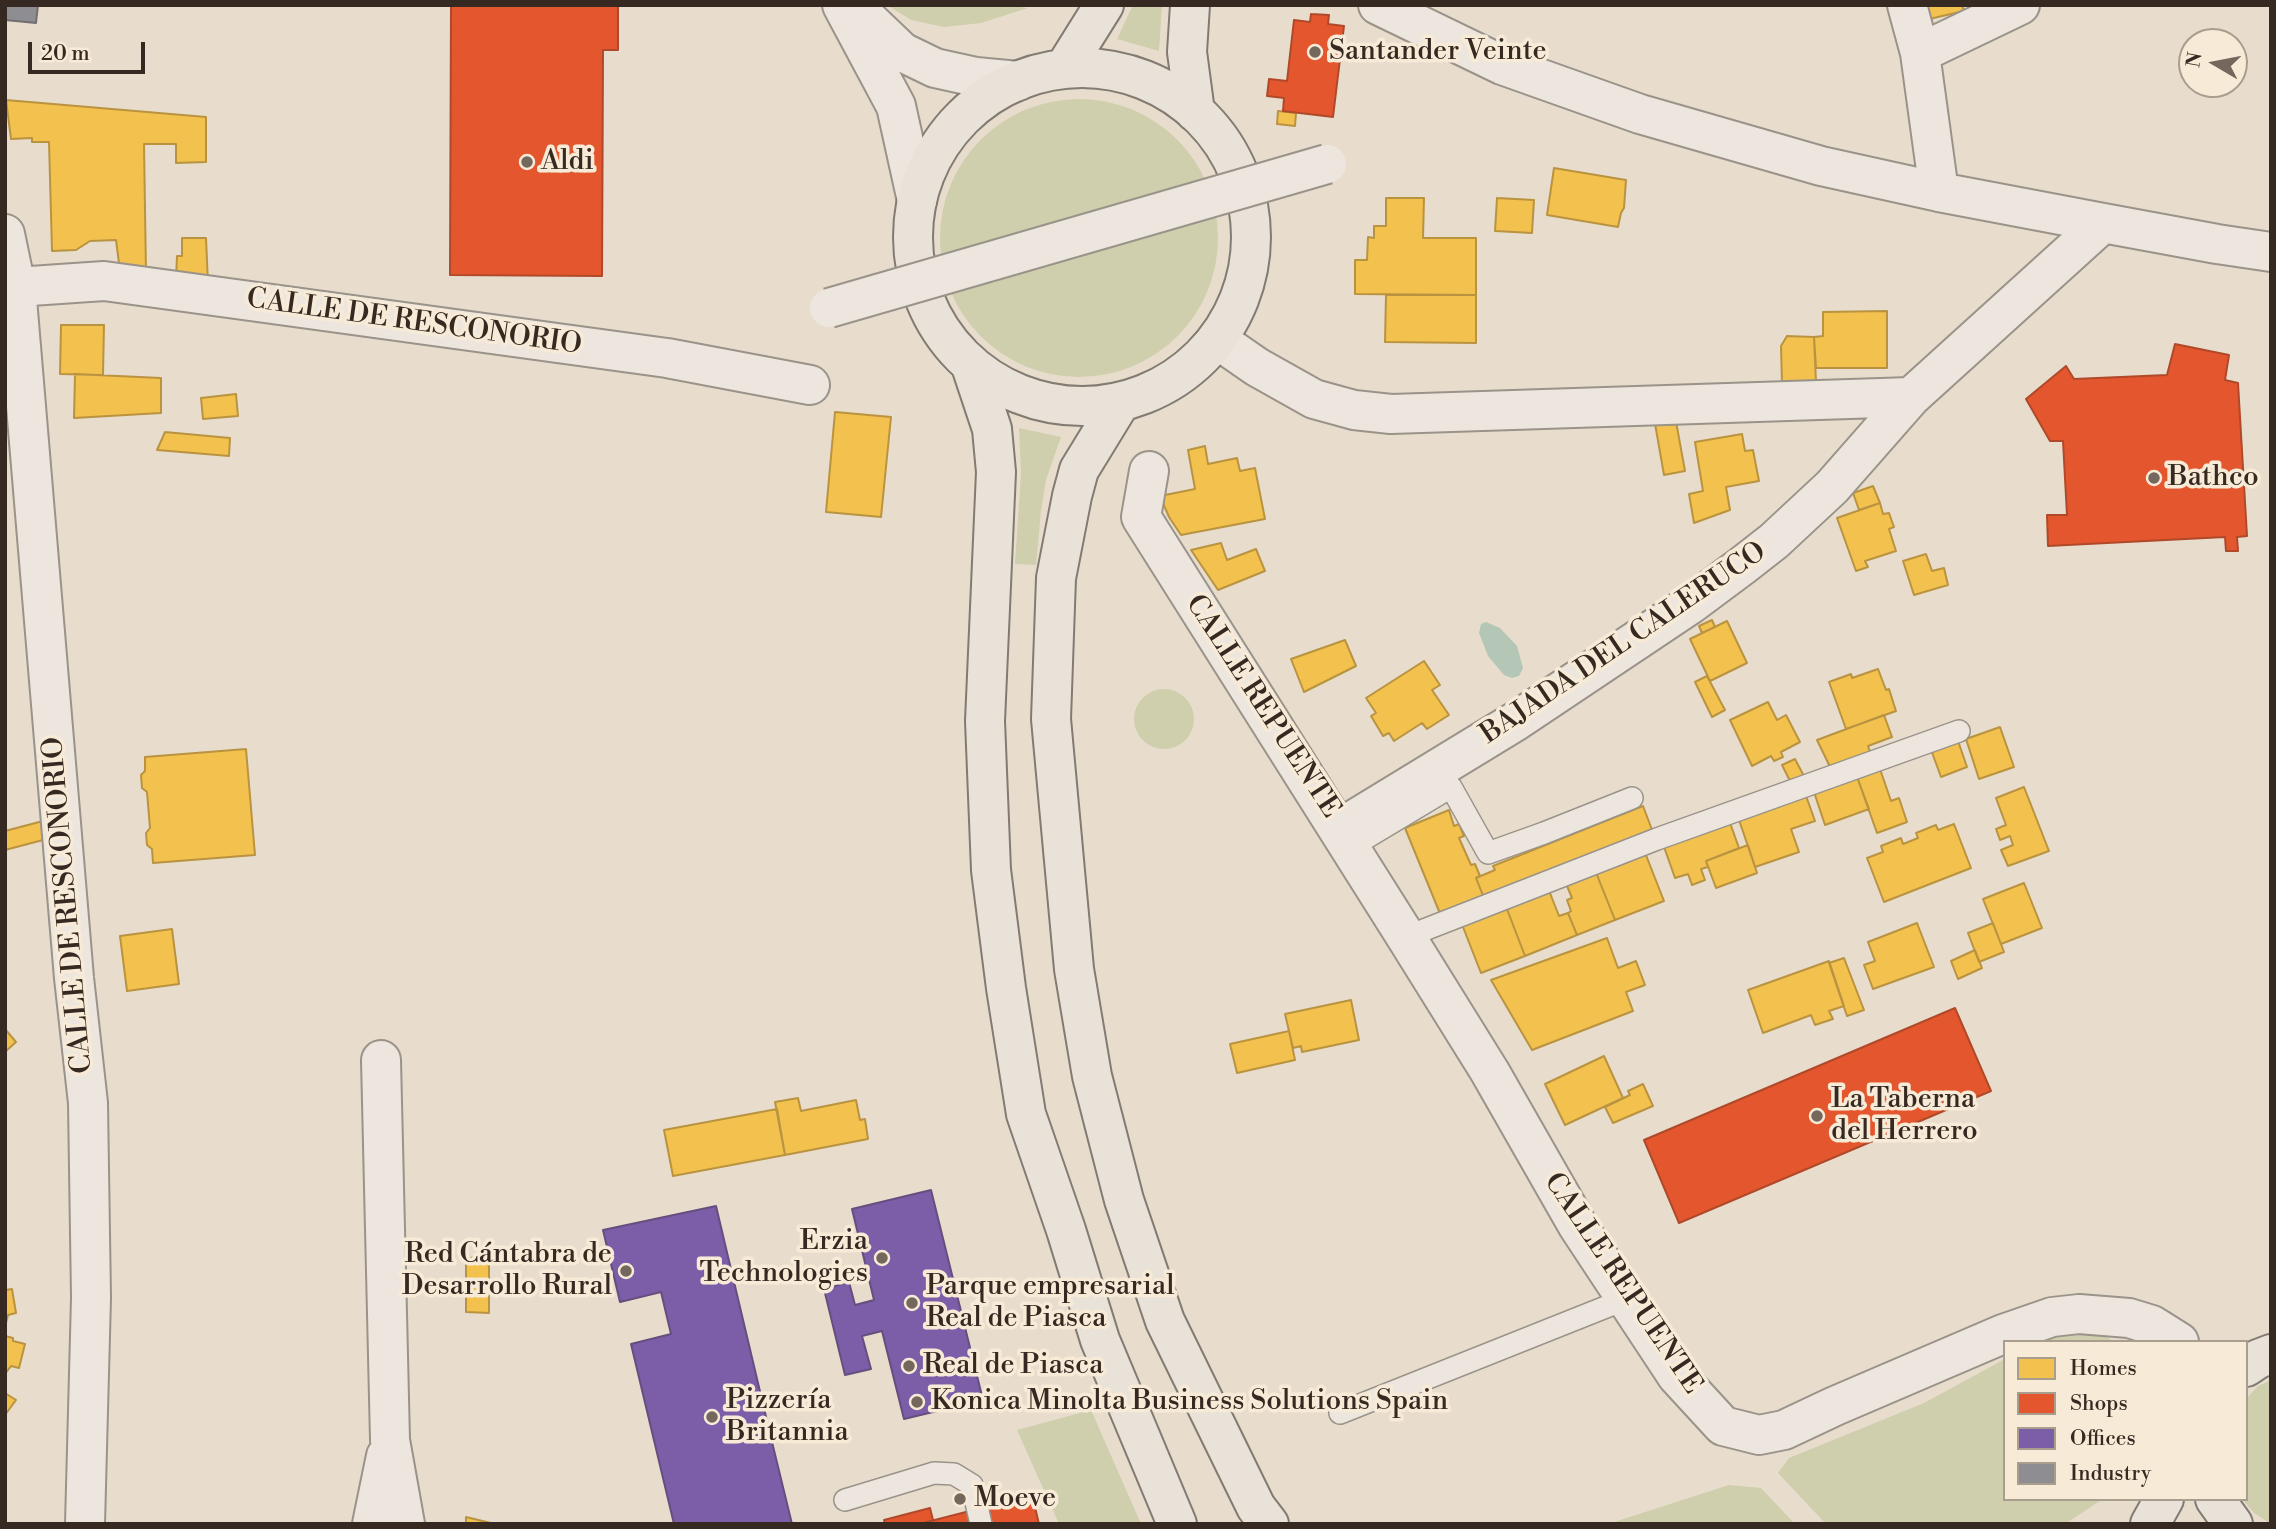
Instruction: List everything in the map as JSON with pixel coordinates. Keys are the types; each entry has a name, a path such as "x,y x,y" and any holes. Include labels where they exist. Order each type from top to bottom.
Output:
{"main road":[{"path":"1064,69 1104,5"},
{"path":"1190,5 1188,52 1195,112"},
{"path":"1064,69 1114,70 1153,84 1195,112 1222,143 1242,181 1251,221 1250,263 1239,304 1218,340 1191,368 1158,390 1120,403 1080,407 1039,400 1008,389 971,366 944,336 921,290 913,248 917,201 928,164 948,133 969,111 990,93 1018,81 1064,69"},
{"path":"971,366 992,429 996,472 985,722 991,870 1026,1114 1100,1340 1177,1524"},
{"path":"1120,403 1079,470 1056,578 1051,719 1074,968 1092,1076 1124,1200 1165,1321 1256,1507 1269,1524"},
{"path":"2248,1366 2271,1354"},
{"path":"2150,1524 2163,1501"},
{"path":"2216,1501 2232,1524"}],"street":[{"path":"842,5 896,106 917,201"},
{"path":"853,5 902,52 934,68 1018,81"},
{"path":"1378,5 1502,65 1640,114 1821,166 1939,192 2271,252"},
{"path":"1907,5 1920,53 1939,192"},
{"path":"1920,53 2020,5"},
{"path":"829,308 1327,164"},
{"name":"BAJADA DEL CALERUCO","path":"1345,838 1726,579 1774,541 1832,487 1911,397 2104,223"},
{"name":"CALLE DE RESCONORIO","path":"5,234 16,288 74,978 88,1103 91,1298 85,1524"},
{"name":"CALLE DE RESCONORIO","path":"16,288 104,281 667,358 810,385"},
{"path":"1218,340 1257,367 1314,399 1354,410 1391,414 1911,397"},
{"name":"CALLE REPUENTE","path":"1149,471 1141,517 1490,1072 1578,1226 1677,1376 1723,1426 1759,1435 1784,1430 1835,1405 2003,1334 2052,1317 2079,1314 2129,1318 2151,1325 2176,1340"},
{"path":"382,1060 390,1440 405,1524"},
{"path":"372,1524 390,1440"}],"lane":[{"path":"1406,937 1657,839 1959,730"},
{"path":"1345,838 1451,787 1488,853 1632,798"},
{"path":"1340,1413 1626,1299"},
{"path":"845,1500 934,1473 954,1474 972,1485 981,1524"}],"shaded area":[{"path":"887,5 1003,5 1028,8 981,23 944,27 911,20"},
{"path":"1133,5 1162,5 1159,51 1117,39"},
{"path":"1079,99 1119,105 1145,115 1177,140 1202,172 1212,198 1218,238 1212,278 1202,304 1177,336 1145,361 1119,371 1079,377 1039,371 1013,361 981,336 956,304 946,278 940,238 946,198 956,172 981,140 1013,115 1039,105"},
{"path":"1019,428 1061,437 1046,480 1036,565 1015,564 1021,474"},
{"path":"1486,622 1500,628 1517,646 1523,668 1519,676 1512,678 1504,675 1488,656 1479,633 1481,624"},
{"path":"1164,689 1181,694 1189,702 1194,719 1189,736 1181,744 1164,749 1147,744 1139,736 1134,719 1139,702 1147,694"},
{"path":"2098,1331 2111,1340 2042,1340 2059,1332"},
{"path":"2003,1360 2003,1501 2100,1501 2065,1524 1826,1524 1778,1473 1789,1458 1924,1403"},
{"path":"2271,1380 2271,1524 2254,1513 2244,1501 2248,1501 2248,1397 2258,1386"},
{"path":"1091,1410 1141,1524 1059,1524 1017,1430"},
{"path":"1729,1485 1761,1488 1795,1524 1608,1524"}],"building: Homes":[{"path":"1922,5 1962,5 1964,11 1925,20"},
{"path":"6,100 206,117 206,162 176,163 176,144 144,144 146,274 120,271 116,240 90,241 76,250 52,251 49,142 32,142 32,138 11,139"},
{"path":"1278,111 1296,113 1295,126 1277,124"},
{"path":"1554,168 1626,180 1624,208 1618,227 1547,215"},
{"path":"1386,198 1424,198 1423,238 1476,238 1476,295 1355,294 1355,260 1367,260 1368,237 1374,238 1374,226 1386,226"},
{"path":"1497,198 1534,200 1532,233 1495,231"},
{"path":"182,238 206,238 208,283 176,279 177,256 182,256"},
{"path":"1386,295 1476,295 1476,343 1385,342"},
{"path":"1887,311 1887,368 1816,368 1814,337 1823,336 1823,312"},
{"path":"61,325 104,325 103,375 60,374"},
{"path":"1787,336 1814,337 1816,382 1782,385 1781,346"},
{"path":"75,374 161,378 161,413 74,418"},
{"path":"236,394 238,416 203,419 201,398"},
{"path":"835,412 891,417 881,517 826,512"},
{"path":"1675,416 1685,471 1664,475 1654,418"},
{"path":"165,432 230,438 229,456 157,450"},
{"path":"1742,434 1745,451 1753,450 1759,481 1726,487 1730,510 1694,523 1689,494 1703,491 1695,442"},
{"path":"1205,446 1208,464 1237,458 1240,471 1255,468 1265,519 1181,535 1160,496 1195,489 1188,450"},
{"path":"1873,486 1880,503 1859,510 1853,493"},
{"path":"1880,503 1883,514 1889,513 1894,527 1889,529 1896,551 1865,561 1868,567 1856,571 1837,518"},
{"path":"1221,543 1227,560 1256,549 1265,571 1218,590 1191,550"},
{"path":"1926,554 1932,571 1944,568 1948,585 1914,595 1903,561"},
{"path":"1712,620 1715,627 1702,633 1699,626"},
{"path":"1727,621 1747,663 1710,681 1690,639"},
{"path":"1345,640 1356,666 1304,692 1291,659"},
{"path":"1424,661 1440,685 1432,690 1449,715 1427,729 1422,723 1394,741 1389,733 1383,736 1371,716 1376,713 1366,698"},
{"path":"1878,669 1886,690 1889,689 1896,711 1846,729 1829,682"},
{"path":"1707,676 1725,710 1712,717 1695,682"},
{"path":"1768,702 1777,720 1786,715 1800,742 1781,752 1783,757 1774,761 1771,756 1752,766 1730,720"},
{"path":"1884,715 1892,737 1868,746 1872,757 1832,771 1817,740"},
{"path":"2000,727 2014,767 1979,779 1966,739"},
{"path":"1957,738 1967,767 1941,777 1930,747"},
{"path":"246,749 255,855 153,863 152,849 147,845 146,833 150,828 147,792 142,788 141,775 145,771 145,757"},
{"path":"1795,759 1806,780 1792,785 1782,765"},
{"path":"1879,766 1891,801 1899,798 1907,822 1877,833 1856,774"},
{"path":"1856,774 1869,809 1825,825 1813,789"},
{"path":"2024,787 2049,851 2008,866 2001,850 2013,845 2010,836 2000,840 1996,829 2006,825 1996,798"},
{"path":"1805,793 1815,821 1791,829 1799,852 1755,867 1738,817"},
{"path":"1643,806 1654,835 1484,898 1476,878 1495,870 1493,866"},
{"path":"1449,810 1454,826 1459,824 1464,836 1459,838 1471,865 1475,864 1480,876 1476,878 1484,898 1441,916 1405,828"},
{"path":"1729,820 1739,848 1706,861 1708,867 1701,869 1705,880 1692,885 1688,874 1675,878 1663,844"},
{"path":"43,821 43,840 5,850 5,831"},
{"path":"1954,824 1971,868 1884,902 1867,858 1883,852 1881,846 1901,838 1903,844 1918,838 1916,833 1936,825 1938,830"},
{"path":"1748,845 1757,873 1716,888 1706,861"},
{"path":"1644,850 1664,901 1615,920 1595,870"},
{"path":"1595,870 1615,920 1577,935 1568,913 1571,911 1567,900 1572,898 1565,881"},
{"path":"2024,883 2042,928 2001,944 1983,899"},
{"path":"1548,888 1559,916 1568,913 1577,935 1525,956 1505,904"},
{"path":"1505,904 1525,956 1481,973 1461,922"},
{"path":"1917,923 1934,967 1873,989 1864,965 1875,961 1868,942"},
{"path":"1993,923 2004,952 1979,962 1968,933"},
{"path":"172,929 179,984 127,991 120,936"},
{"path":"1607,938 1618,968 1636,961 1645,985 1626,992 1633,1011 1532,1050 1491,980"},
{"path":"1975,950 1982,968 1958,979 1951,961"},
{"path":"1844,958 1864,1010 1847,1016 1829,963"},
{"path":"1829,961 1844,1006 1829,1011 1833,1019 1815,1025 1811,1015 1763,1033 1748,990"},
{"path":"1351,1000 1359,1040 1302,1052 1301,1046 1293,1048 1285,1014"},
{"path":"5,1029 16,1042 5,1052"},
{"path":"1289,1031 1295,1060 1237,1073 1230,1044"},
{"path":"1604,1056 1623,1098 1565,1125 1545,1084"},
{"path":"1643,1084 1653,1106 1613,1123 1605,1107 1630,1095 1628,1091"},
{"path":"798,1098 801,1111 856,1100 860,1120 865,1119 868,1139 785,1155 775,1102"},
{"path":"777,1109 785,1155 673,1176 664,1130"},
{"path":"489,1254 489,1313 466,1312 466,1259"},
{"path":"12,1289 16,1313 8,1315 5,1327 5,1290"},
{"path":"5,1336 25,1344 19,1368 11,1366 5,1374"},
{"path":"5,1393 16,1400 5,1415"},
{"path":"466,1517 495,1524 466,1524"}],"building: Shops":[{"name":"Aldi","path":"451,5 618,5 618,50 603,50 602,276 450,275"},
{"name":"Santander Veinte","path":"1311,14 1329,15 1328,24 1344,26 1333,117 1283,111 1284,98 1267,96 1269,79 1287,81 1294,20 1310,22"},
{"name":"Bathco","path":"2175,344 2229,355 2225,380 2238,383 2247,536 2237,537 2238,551 2226,551 2225,537 2048,546 2047,515 2067,515 2063,441 2050,441 2026,399 2066,366 2074,379 2167,375"},
{"name":"La Taberna del Herrero","path":"1955,1008 1991,1091 1679,1223 1644,1140"},
{"path":"1032,1495 1039,1524 923,1524 923,1523"},
{"path":"930,1508 934,1524 885,1524 884,1520"}],"building: Offices":[{"name":"Parque empresarial Real de Piasca","path":"931,1190 983,1400 904,1419 882,1331 862,1336 871,1369 845,1375 824,1289 849,1282 855,1305 874,1300 852,1209"},
{"path":"716,1206 792,1524 674,1524 631,1344 671,1334 661,1292 620,1302 603,1230"}],"building: Industry":[{"path":"5,5 38,5 36,23 5,20"}],"place":[{"name":"Santander Veinte","path":"1315,52"},
{"name":"Aldi","path":"527,162"},
{"name":"Bathco","path":"2154,478"},
{"name":"La Taberna del Herrero","path":"1817,1116"},
{"name":"Erzia Technologies","path":"882,1258"},
{"name":"Red Cántabra de Desarrollo Rural","path":"626,1271"},
{"name":"Parque empresarial Real de Piasca","path":"912,1303"},
{"name":"Real de Piasca","path":"909,1366"},
{"name":"Konica Minolta Business Solutions Spain","path":"917,1402"},
{"name":"Pizzería Britannia","path":"712,1417"},
{"name":"Moeve","path":"960,1499"}]}
